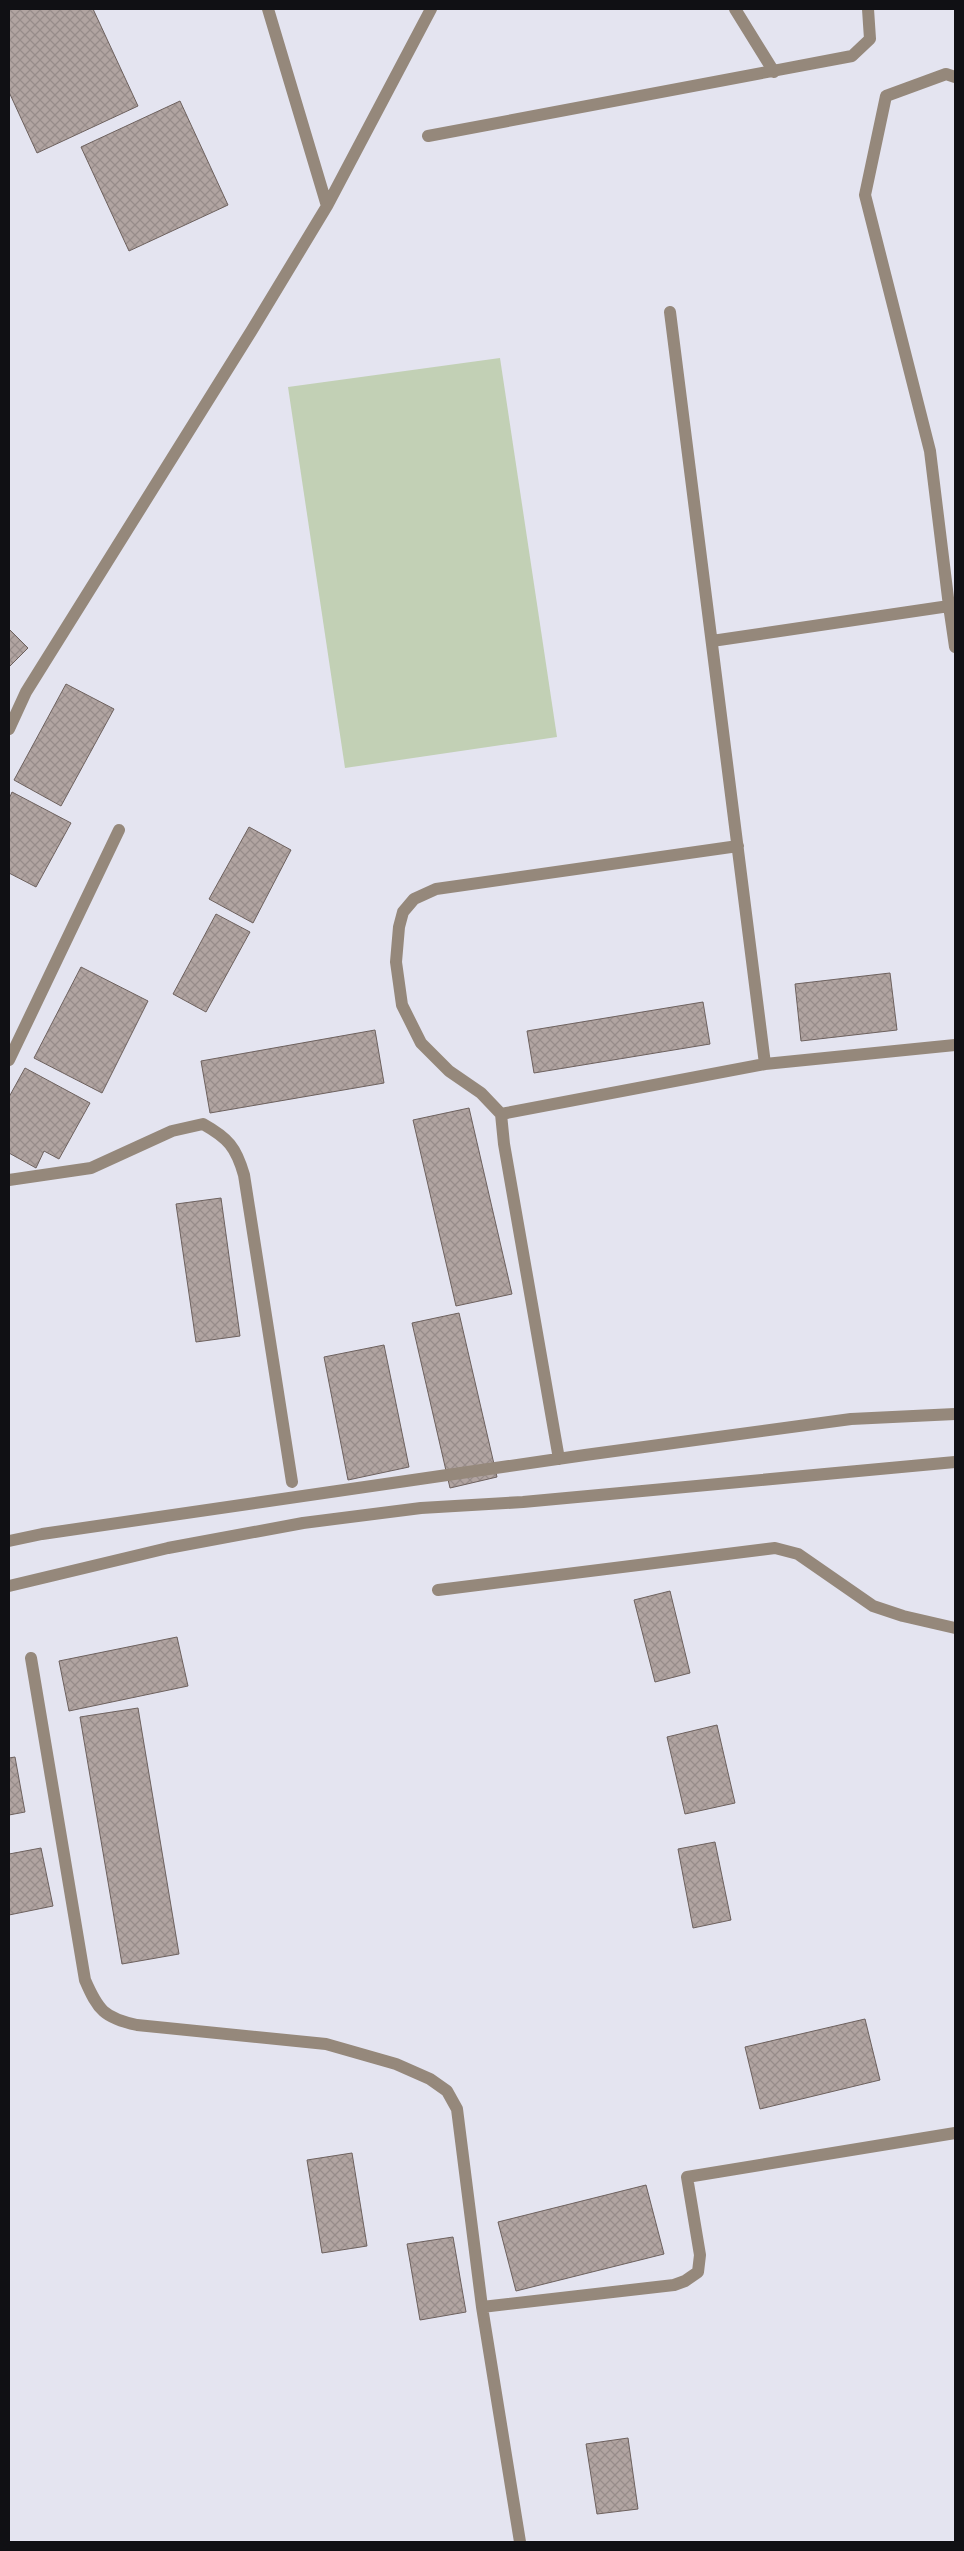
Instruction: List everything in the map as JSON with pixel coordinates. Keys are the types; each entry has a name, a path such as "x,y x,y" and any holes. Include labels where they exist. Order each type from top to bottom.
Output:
{"street":[{"path":"268,9 327,206"},
{"path":"9,729 26,692 247,339 327,206 431,9"},
{"path":"736,9 774,72"},
{"path":"428,136 852,56 870,39 868,9"},
{"path":"955,77 946,74 886,96 865,194 930,451 955,647"},
{"path":"670,312 765,1064"},
{"path":"712,641 949,606"},
{"path":"9,1060 120,830"},
{"path":"559,1459 506,1154 501,1114 481,1093 449,1071 421,1042 402,1005 396,962 399,927 403,912 414,899 436,889 738,846"},
{"path":"501,1114 765,1064 955,1045"},
{"path":"9,1180 90,1168 172,1131 203,1124 221,1134 238,1152 244,1175 292,1482"},
{"path":"9,1541 42,1534 559,1459 851,1419 955,1414"},
{"path":"9,1586 168,1548 303,1524 421,1508 523,1502 955,1462"},
{"path":"438,1590 775,1548 798,1554 873,1606 903,1616 955,1628"},
{"path":"31,1658 85,1980 95,2002 114,2020 137,2025 326,2044 396,2064 430,2079 447,2091 457,2108 482,2307 520,2542"},
{"path":"482,2307 674,2285 685,2282 698,2272 700,2255 686,2178 955,2133"}],"green space":[{"path":"500,358 557,737 345,768 288,387"}],"building":[{"path":"9,9 93,9 138,106 37,153 9,92"},
{"path":"180,101 228,205 129,251 81,147"},
{"path":"9,629 28,648 9,667"},
{"path":"66,684 114,709 61,806 14,780"},
{"path":"12,792 71,823 36,887 9,873 9,799"},
{"path":"249,827 291,850 253,923 209,899"},
{"path":"216,914 250,932 206,1012 173,994"},
{"path":"81,967 148,1001 102,1093 34,1058"},
{"path":"890,973 897,1030 801,1041 795,984"},
{"path":"703,1002 710,1044 534,1073 527,1031"},
{"path":"375,1030 384,1083 210,1113 201,1061"},
{"path":"25,1068 90,1103 59,1159 44,1151 36,1168 9,1153 9,1097"},
{"path":"469,1108 512,1294 456,1306 413,1120"},
{"path":"221,1198 240,1336 196,1342 176,1204"},
{"path":"459,1313 497,1477 450,1488 412,1323"},
{"path":"384,1345 409,1467 348,1480 324,1357"},
{"path":"670,1591 690,1673 655,1682 634,1600"},
{"path":"177,1637 188,1686 69,1711 59,1661"},
{"path":"138,1708 179,1954 122,1964 80,1717"},
{"path":"717,1725 735,1803 685,1814 667,1737"},
{"path":"15,1757 25,1812 9,1815 9,1758"},
{"path":"715,1842 731,1920 693,1928 678,1849"},
{"path":"41,1848 53,1906 9,1915 9,1854"},
{"path":"865,2019 880,2080 760,2109 745,2047"},
{"path":"352,2153 367,2246 322,2253 307,2160"},
{"path":"646,2185 664,2254 516,2291 498,2222"},
{"path":"453,2237 466,2312 420,2320 407,2244"},
{"path":"628,2438 638,2509 597,2514 586,2444"}]}
